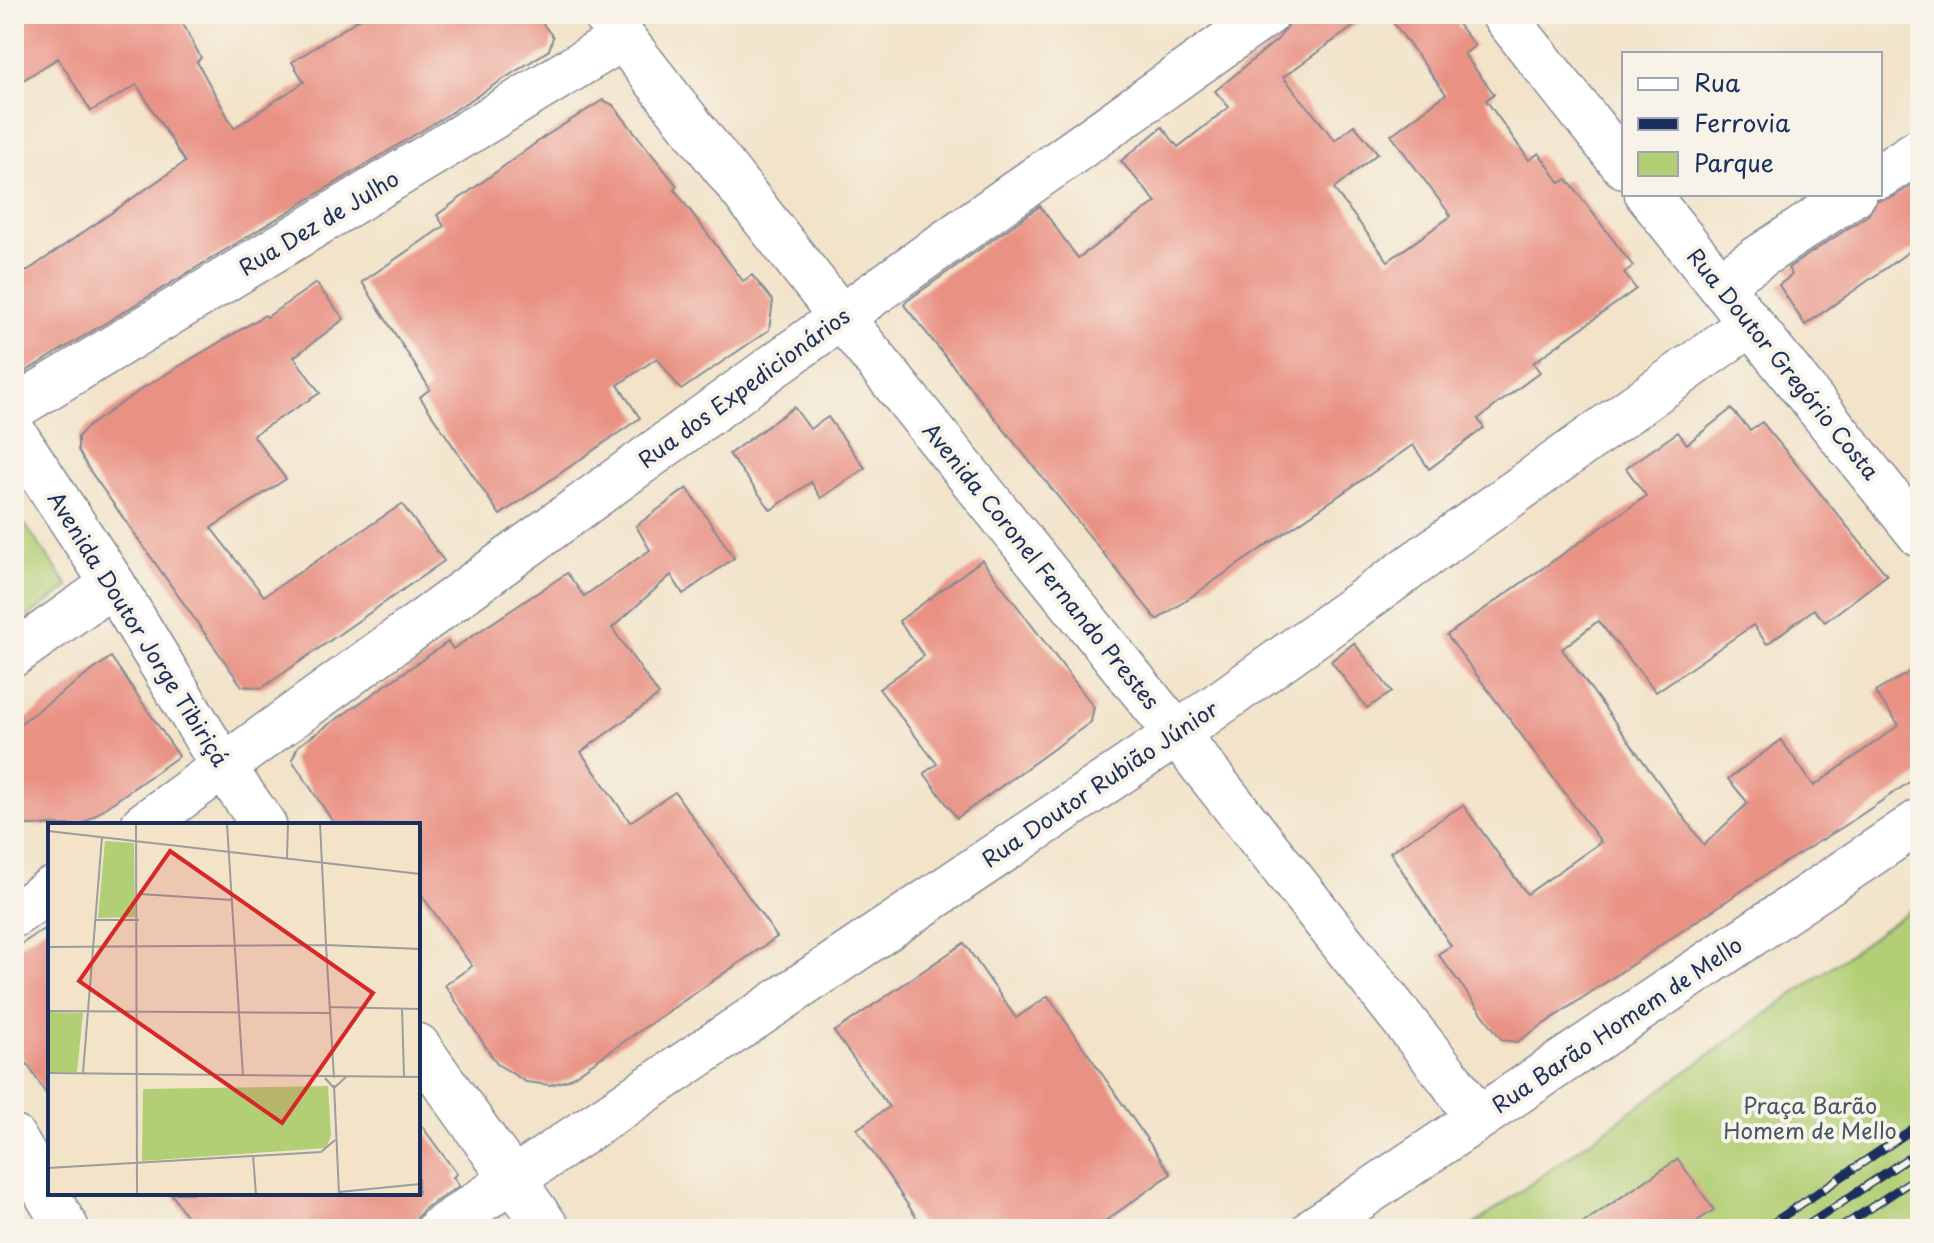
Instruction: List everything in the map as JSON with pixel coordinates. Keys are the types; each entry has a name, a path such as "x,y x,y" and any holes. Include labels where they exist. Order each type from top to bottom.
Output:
{"street":[{"name":"Rua dos Expedicionários","path":"146,823 841,317 1267,14"},
{"path":"1503,14 1622,163"},
{"name":"Avenida Coronel Fernando Prestes","path":"614,26 841,317 1450,1079 1477,1118"},
{"name":"Rua Dez de Julho","path":"14,408 614,26"},
{"path":"1882,175 1920,150"},
{"name":"Rua Doutor Gregório Costa","path":"1649,196 1920,535"},
{"path":"1719,284 1851,196"},
{"name":"Rua Doutor Rubião Júnior","path":"439,1229 1177,734 1750,324"},
{"name":"Avenida Doutor Jorge Tibiriçá","path":"14,433 113,584 224,768 263,823"},
{"path":"14,654 113,584"},
{"name":"Rua Barão Homem de Mello","path":"1314,1229 1920,821"},
{"path":"14,915 48,891"},
{"path":"420,1049 548,1229"},
{"path":"14,1138 67,1229"}],"green space":[{"path":"14,509 69,587 14,626"},
{"name":"Praça Barão Homem de Mello","path":"1920,903 1920,1229 1468,1229"}],"building":[{"path":"14,14 178,14 201,58 197,62 234,128 304,82 292,62 367,14 535,14 553,37 549,50 444,117 23,373 14,369 14,280 185,162 137,85 91,111 58,58 14,86"},
{"path":"1292,14 1371,14 1283,77 1335,140 1354,125 1378,153 1334,189 1388,261 1451,216 1391,135 1446,94 1387,14 1450,14 1475,46 1464,54 1494,94 1486,100 1529,160 1539,153 1560,183 1567,179 1633,266 1624,273 1636,289 1533,363 1540,372 1478,419 1484,428 1429,469 1413,445 1157,620 904,305 1040,206 1078,258 1156,202 1121,161 1162,127 1178,147 1229,107 1215,91 1277,40 1289,25"},
{"path":"603,100 613,105 677,186 674,189 743,281 752,275 773,301 769,330 681,390 657,358 618,385 640,418 500,515 420,397 430,389 362,282 444,226 437,215 544,137"},
{"path":"1920,180 1920,244 1805,325 1779,285 1792,275 1788,268 1868,215 1877,200 1893,197"},
{"path":"316,283 344,319 294,357 320,393 253,435 286,479 211,528 264,596 402,504 444,561 262,688 242,686 88,468 78,450 78,437 143,388 265,315 267,317"},
{"path":"794,407 810,429 828,417 865,468 821,498 811,482 771,510 729,454"},
{"path":"1731,409 1750,430 1762,422 1887,575 1825,622 1814,609 1767,644 1753,625 1656,692 1598,621 1562,649 1704,845 1748,803 1728,779 1781,740 1814,786 1899,725 1875,692 1920,666 1920,775 1517,1042 1502,1040 1438,954 1451,946 1390,852 1463,805 1527,894 1601,842 1447,635 1646,496 1626,468 1678,432 1687,444"},
{"path":"687,488 734,558 683,594 671,575 612,628 659,695 581,752 630,822 675,792 777,937 568,1080 550,1085 526,1082 497,1064 445,985 472,966 420,893 420,823 334,823 292,760 298,746 448,642 453,649 567,573 584,596 650,550 636,526"},
{"path":"982,560 1094,707 1091,722 957,818 924,773 937,764 879,689 924,656 899,621"},
{"path":"1354,643 1392,692 1367,708 1331,661"},
{"path":"111,657 179,756 84,823 14,825 14,728"},
{"path":"48,926 48,1097 14,1043 14,949"},
{"path":"964,943 1016,1018 1048,996 1171,1174 1094,1229 924,1229 857,1129 889,1107 834,1032"},
{"path":"420,1124 457,1174 453,1177 459,1186 424,1209 416,1219 414,1229 195,1229 172,1195 420,1195"},
{"path":"1678,1159 1714,1210 1685,1229 1574,1229"}],"railway":[{"path":"1764,1229 1920,1124"},
{"path":"1802,1229 1920,1150"},
{"path":"1839,1229 1920,1175"}]}
